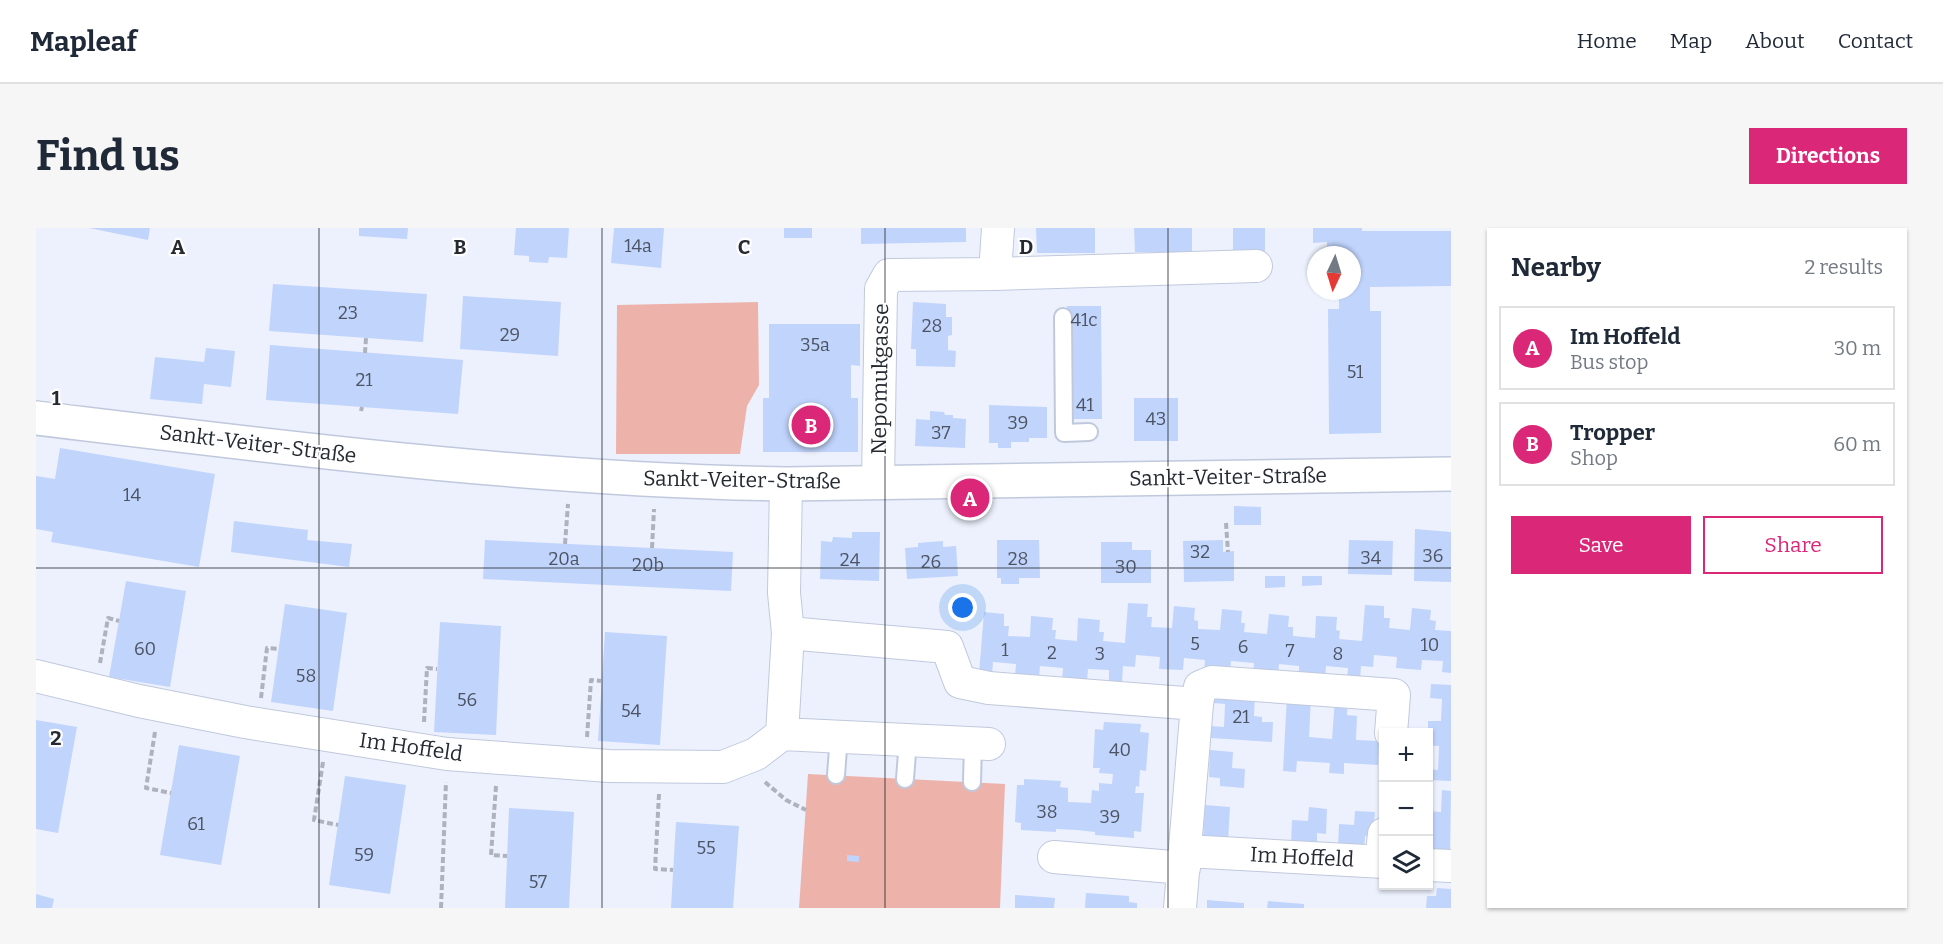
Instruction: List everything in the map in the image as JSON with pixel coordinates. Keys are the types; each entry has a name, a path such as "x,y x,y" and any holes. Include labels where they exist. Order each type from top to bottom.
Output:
{"main road":[{"name":"Sankt-Veiter-Straße","path":"36,418 379,459 700,483 786,484 1451,474"}],"street":[{"path":"995,274 998,228"},
{"name":"Nepomukgasse","path":"878,482 881,289 889,275 1256,266"},
{"path":"786,484 784,593 788,633 782,734 981,744"},
{"path":"788,633 947,647 960,682 989,688 1197,704"},
{"name":"Im Hoffeld","path":"36,676 160,705 327,735 447,754 497,758 609,766 723,767 756,754 782,734"},
{"path":"1180,908 1200,687 1212,682 1394,695 1391,728"},
{"name":"Im Hoffeld","path":"1054,858 1185,859 1379,853"},
{"path":"1433,865 1451,866"}],"lane":[{"path":"1063,318 1064,433 1089,432"},
{"path":"836,775 839,736"},
{"path":"904,779 908,740"},
{"path":"972,782 981,744"}],"path":[{"path":"365,353 366,338"},
{"path":"565,544 568,501"},
{"path":"652,548 654,506"},
{"path":"1226,523 1228,552"},
{"path":"99,671 108,618 119,621"},
{"path":"261,700 267,648 279,649"},
{"path":"424,726 428,668 437,669"},
{"path":"587,738 591,680 601,681"},
{"path":"160,705 146,788 171,793"},
{"path":"327,735 314,820 338,825"},
{"path":"441,908 447,754"},
{"path":"497,758 492,855 507,856"},
{"path":"660,766 655,869 673,870"},
{"path":"786,800 806,810"}],"shaded area":[{"path":"758,302 759,385 747,406 740,454 616,454 617,305"},
{"path":"808,774 1005,784 1000,908 799,908"}],"building":[{"path":"89,228 150,228 148,240"},
{"path":"359,228 408,228 407,239 359,236"},
{"path":"516,228 569,228 567,258 549,257 548,263 529,262 529,256 514,255"},
{"path":"614,228 664,228 661,268 611,263"},
{"path":"784,228 812,228 812,238 784,238"},
{"path":"861,228 966,228 966,242 861,244"},
{"path":"1036,228 1095,228 1095,253 1037,253"},
{"path":"1134,228 1192,228 1192,252 1135,252"},
{"path":"1233,228 1265,228 1265,251 1233,251"},
{"path":"1313,228 1362,228 1362,231 1451,231 1451,286 1370,287 1370,311 1381,311 1381,433 1329,434 1328,309 1339,309 1339,300 1361,300 1361,246 1327,246 1327,242 1313,243"},
{"path":"273,284 427,294 423,342 269,331"},
{"path":"463,296 561,302 558,356 460,349"},
{"path":"913,302 946,304 946,317 952,317 952,335 948,336 948,350 956,351 955,367 916,366 916,349 911,349"},
{"path":"1067,306 1101,306 1102,419 1068,419"},
{"path":"769,324 860,324 860,366 851,365 851,398 858,398 858,452 763,452 763,398 769,398"},
{"path":"270,345 463,360 458,414 266,400"},
{"path":"206,348 235,351 231,387 204,384 202,404 150,399 155,357 204,362"},
{"path":"1134,398 1178,398 1178,441 1134,441"},
{"path":"989,405 1047,407 1047,438 1029,438 1029,442 1011,442 1011,448 998,448 998,443 989,443"},
{"path":"930,411 944,412 945,415 953,415 953,418 966,419 965,448 915,446 916,419 930,420"},
{"path":"60,448 215,474 199,567 51,542 53,532 36,529 36,476 55,479"},
{"path":"1234,506 1261,507 1261,525 1234,525"},
{"path":"234,521 308,530 307,540 352,544 349,567 231,552"},
{"path":"1415,529 1451,532 1451,582 1414,581"},
{"path":"852,532 880,532 879,581 820,579 821,541 832,542 833,537 852,538"},
{"path":"485,540 733,552 731,591 483,579"},
{"path":"997,540 1039,540 1040,578 1019,578 1019,584 1001,584 1001,578 997,578"},
{"path":"1223,540 1223,552 1234,551 1234,581 1184,582 1183,541"},
{"path":"1349,540 1393,541 1392,575 1348,574"},
{"path":"943,541 943,547 956,546 958,576 907,579 905,548 918,547 918,543"},
{"path":"1101,542 1132,542 1132,550 1151,550 1151,583 1101,583"},
{"path":"1265,576 1285,576 1285,587 1265,588"},
{"path":"1302,576 1322,576 1322,585 1302,586"},
{"path":"126,581 186,591 170,687 109,677"},
{"path":"1128,603 1148,604 1147,617 1152,617 1151,627 1172,628 1174,606 1195,608 1194,620 1198,621 1198,629 1220,630 1222,609 1242,611 1241,623 1245,623 1244,632 1267,634 1269,614 1289,616 1288,627 1293,627 1293,636 1315,638 1316,616 1337,617 1336,630 1340,631 1339,639 1362,641 1365,605 1384,606 1384,618 1390,618 1389,628 1410,630 1412,608 1431,610 1430,620 1436,621 1435,630 1451,631 1451,673 1442,672 1443,661 1422,660 1421,670 1396,668 1397,657 1374,655 1373,667 1361,666 1360,681 1347,680 1348,668 1326,666 1325,679 1299,677 1299,666 1279,664 1278,676 1253,675 1254,663 1231,661 1230,674 1204,672 1205,660 1184,658 1183,670 1159,669 1160,657 1136,655 1135,667 1123,666 1122,683 1109,683 1109,670 1088,669 1087,682 1062,681 1063,668 1040,666 1039,679 1015,676 1016,664 993,662 992,675 979,674 984,612 1004,614 1004,626 1009,626 1008,636 1030,637 1031,616 1053,618 1052,630 1056,630 1055,639 1077,641 1078,618 1100,620 1099,632 1104,632 1103,641 1125,643"},
{"path":"285,604 347,613 333,711 271,702"},
{"path":"440,622 501,626 496,735 434,732"},
{"path":"605,632 667,636 660,745 598,741"},
{"path":"1431,684 1451,685 1451,781 1433,780 1433,770 1438,770 1439,746 1433,745 1433,728 1428,728 1428,721 1441,721 1442,699 1430,698"},
{"path":"1214,690 1255,693 1254,716 1262,717 1262,722 1273,722 1272,742 1211,738 1211,726 1224,727 1225,704 1213,703"},
{"path":"1287,695 1311,697 1309,737 1332,739 1335,699 1348,700 1347,715 1357,716 1356,740 1379,741 1378,765 1344,763 1344,774 1329,773 1330,763 1297,761 1296,772 1283,771"},
{"path":"36,720 77,727 58,833 36,829"},
{"path":"1104,722 1141,724 1140,732 1149,733 1146,771 1140,770 1139,787 1136,786 1135,793 1144,793 1141,832 1134,831 1134,838 1095,835 1095,832 1077,830 1056,829 1056,832 1021,830 1021,823 1015,822 1017,785 1024,785 1024,779 1061,781 1060,787 1068,788 1068,802 1091,803 1092,790 1099,791 1099,783 1112,784 1113,774 1099,773 1100,768 1093,768 1095,729 1103,730"},
{"path":"179,745 240,756 221,865 160,855"},
{"path":"1210,750 1233,752 1232,768 1245,769 1244,788 1220,786 1220,778 1209,777"},
{"path":"345,776 406,785 390,894 329,885"},
{"path":"1442,790 1451,791 1450,854 1433,852 1433,811 1441,812"},
{"path":"1205,805 1230,807 1228,841 1203,839"},
{"path":"1309,807 1327,809 1326,834 1317,833 1317,846 1291,844 1292,820 1308,821"},
{"path":"509,808 574,812 569,908 505,908"},
{"path":"1355,811 1375,812 1373,837 1365,836 1364,849 1338,847 1339,824 1354,825"},
{"path":"676,822 739,826 733,908 671,908"},
{"path":"847,855 859,856 859,862 847,861"},
{"path":"1437,888 1451,889 1451,908 1426,908 1427,896 1436,896"},
{"path":"1086,893 1129,896 1129,902 1137,903 1137,908 1085,908"},
{"path":"36,894 54,899 52,908 36,908"},
{"path":"1015,895 1055,898 1054,908 1015,908"},
{"path":"1207,900 1244,903 1244,908 1207,908"},
{"path":"1268,901 1304,904 1304,908 1267,908"}],"place":[{"name":"Tropper","path":"811,425"},
{"name":"Im Hoffeld","path":"970,498"}]}
